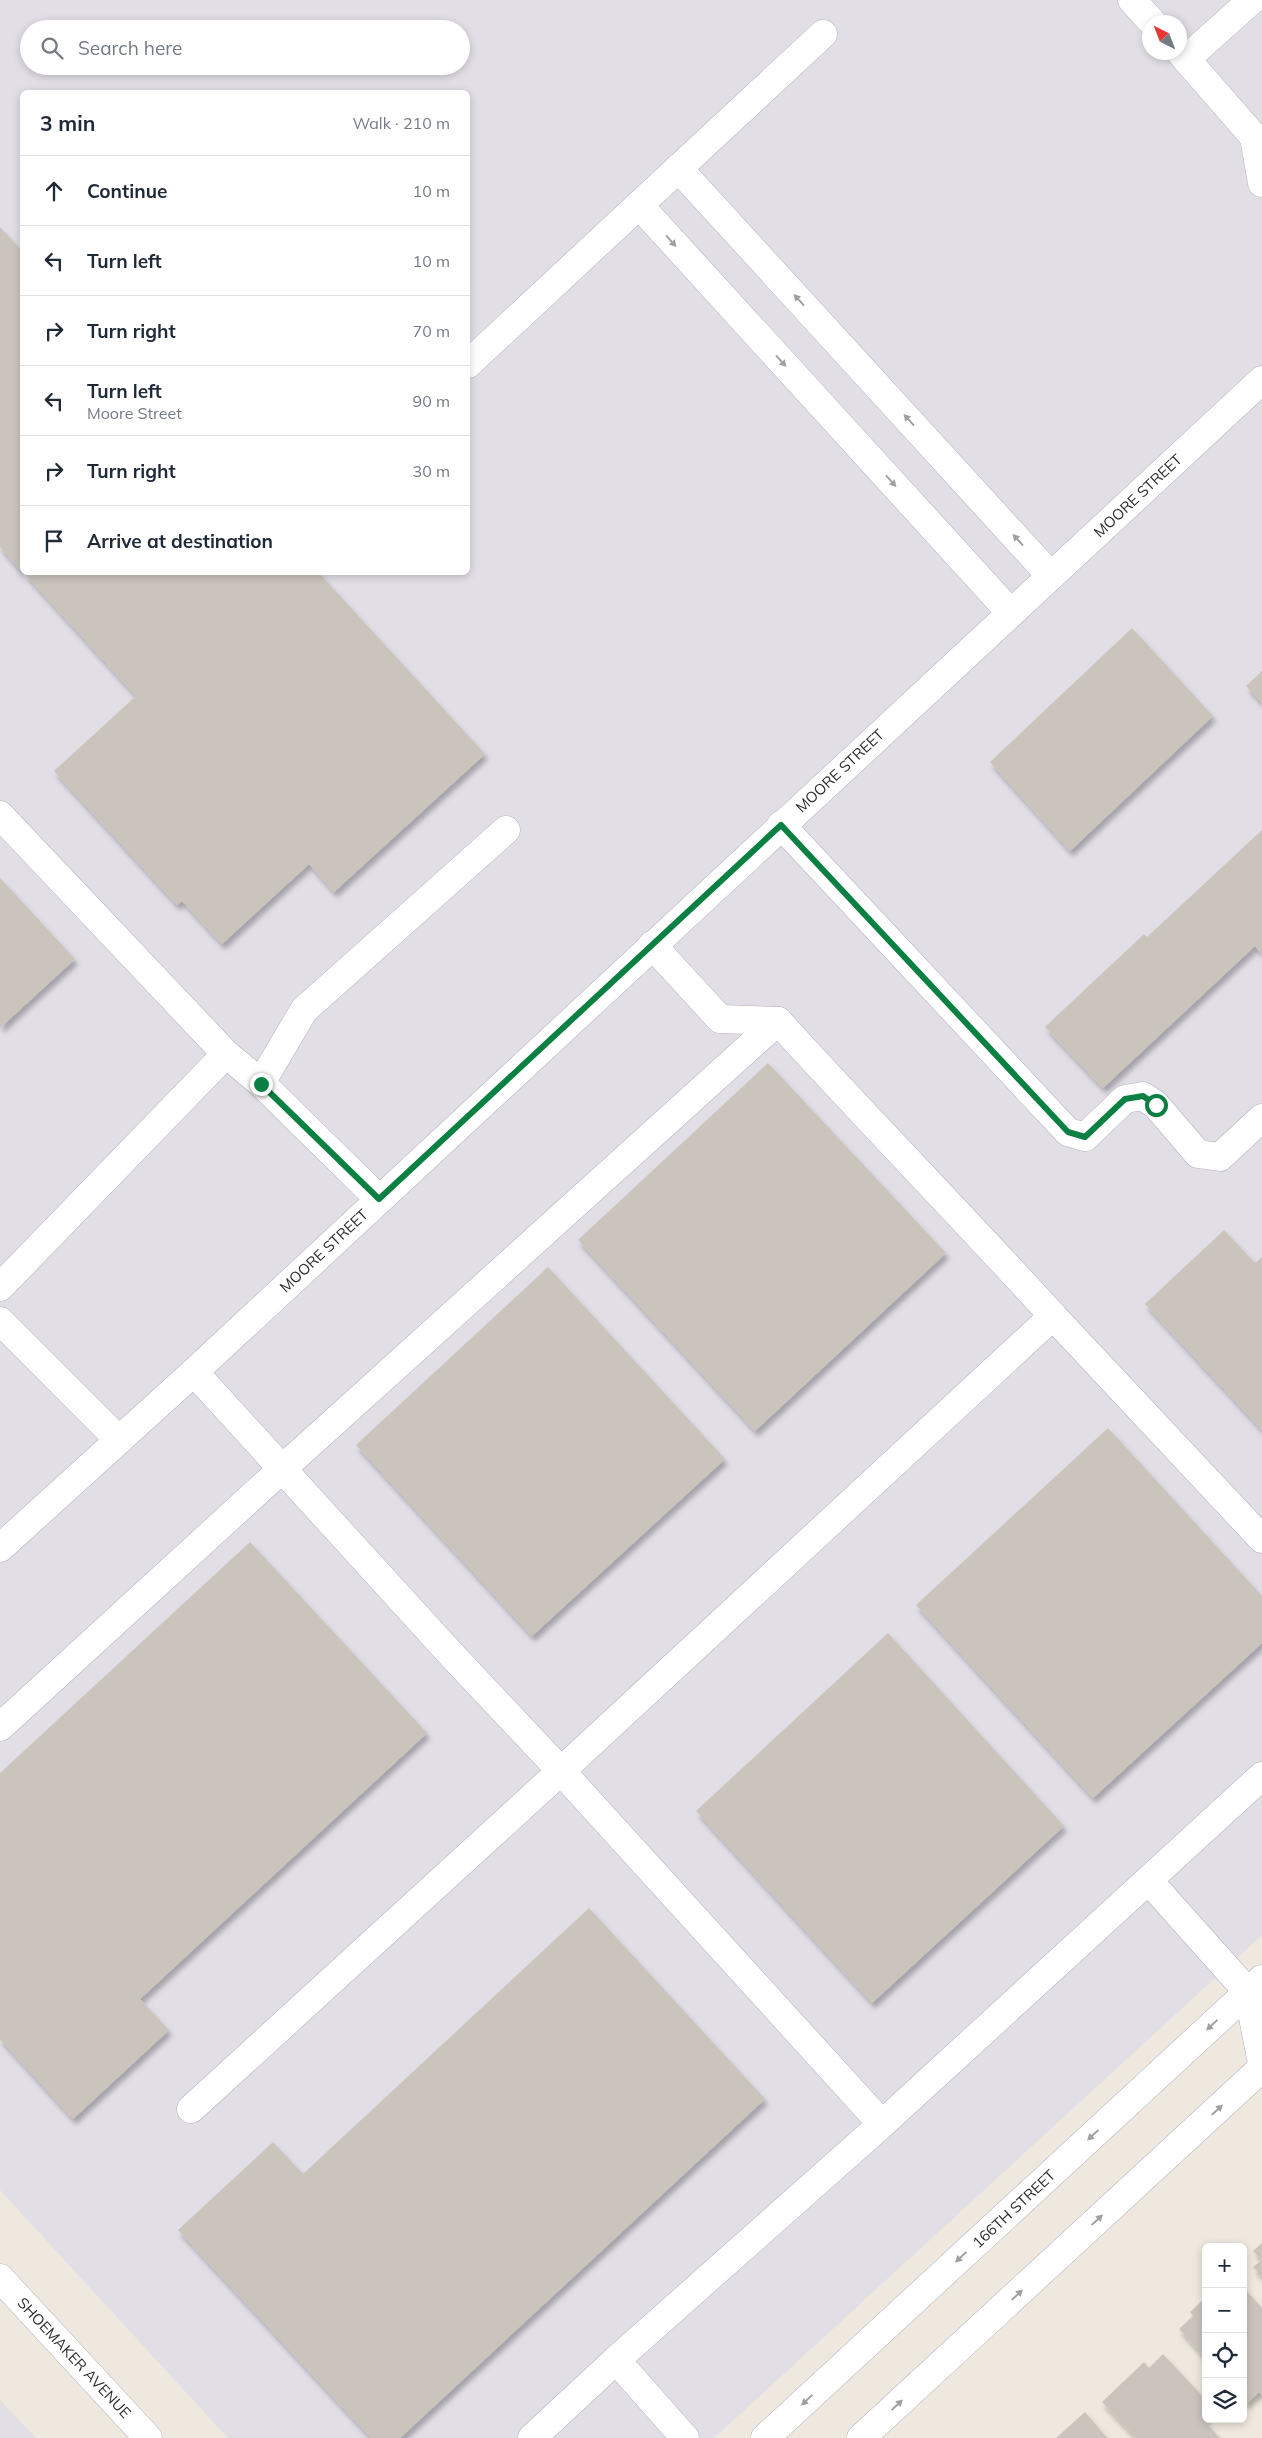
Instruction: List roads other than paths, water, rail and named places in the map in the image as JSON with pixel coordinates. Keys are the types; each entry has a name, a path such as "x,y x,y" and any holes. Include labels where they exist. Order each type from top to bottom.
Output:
{"street":[{"path":"1132,0 1146,15"},
{"path":"1187,52 1252,0"},
{"path":"470,362 823,34"},
{"path":"1186,60 1254,137 1262,182"},
{"path":"678,168 1051,576"},
{"path":"638,205 1011,612"},
{"name":"MOORE STREET","path":"0,1548 194,1372 1262,380"},
{"path":"0,815 226,1054 261,1084 379,1199"},
{"path":"781,825 1068,1132 1085,1137 1125,1099 1143,1096 1156,1105 1198,1154 1220,1157 1262,1118"},
{"path":"261,1084 304,1010 506,830"},
{"path":"652,945 720,1019 778,1022 865,1117 965,1219 1262,1539"},
{"path":"0,1727 282,1469 778,1022"},
{"path":"0,1287 226,1054"},
{"path":"192,2109 1053,1316"},
{"path":"0,1321 119,1440"},
{"path":"194,1372 882,2124"},
{"path":"532,2438 616,2360 882,2124 1262,1776"},
{"path":"1149,1881 1257,1990 1262,2063"},
{"name":"166TH STREET","path":"765,2438 1257,1990"},
{"path":"861,2438 1262,2068"},
{"name":"SHOEMAKER AVENUE","path":"0,2278 148,2438"},
{"path":"616,2360 685,2438"}]}
